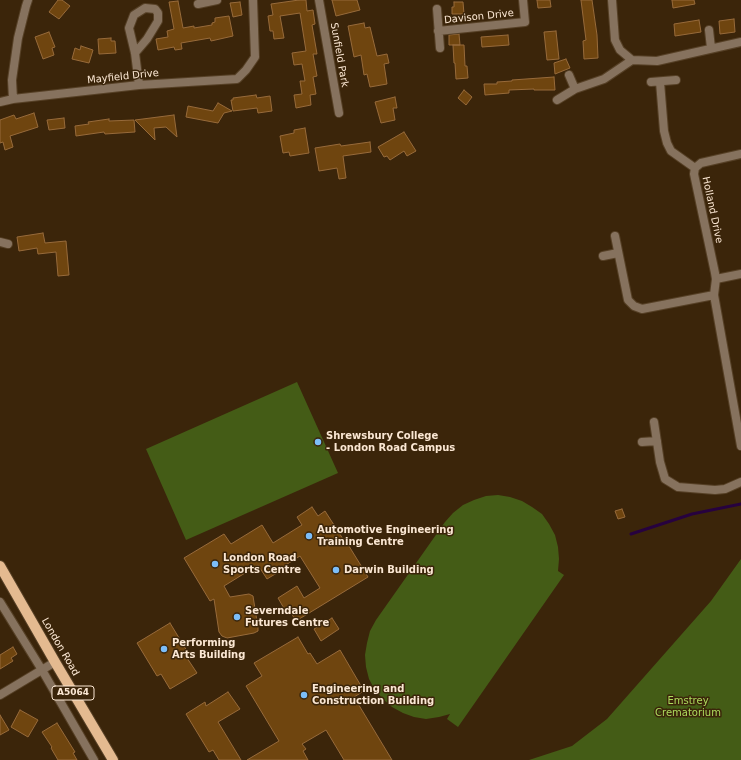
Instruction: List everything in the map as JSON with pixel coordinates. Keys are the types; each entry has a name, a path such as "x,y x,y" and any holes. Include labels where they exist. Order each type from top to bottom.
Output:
{"main road":[{"name":"London Road","path":"0,566 113,760"}],"street":[{"path":"13,99 12,80 18,38 28,0"},
{"path":"198,4 217,0"},
{"name":"Mayfield Drive","path":"0,102 13,99 139,85 236,79 246,70 255,57 253,0"},
{"name":"Sunfield Park","path":"319,0 339,113"},
{"name":"Davison Drive","path":"438,31 525,22 523,0"},
{"path":"612,0 615,40 620,50 632,60"},
{"path":"135,53 147,39 158,21 158,13 155,9 145,8 134,15 128,28 135,53 139,85"},
{"path":"437,9 440,48"},
{"path":"709,30 712,48"},
{"path":"557,100 575,89 604,79 632,60 657,61 741,42"},
{"path":"569,75 575,89"},
{"path":"651,82 676,80"},
{"path":"660,82 664,131 667,143 671,151 695,168"},
{"name":"Holland Drive","path":"741,154 701,163 695,168 694,174 716,279 714,295 741,446"},
{"path":"615,236 628,300 634,306 642,309 714,295"},
{"path":"603,256 618,254"},
{"path":"716,279 741,274"},
{"path":"654,422 660,462 665,479 678,487 715,490 725,489 741,482"},
{"path":"642,442 657,441"},
{"path":"0,602 42,670 94,760"},
{"path":"0,695 55,662"}],"green space":[{"path":"297,382 338,473 186,540 146,449"},
{"path":"498,495 522,501 542,514 555,535 559,559 558,571 564,575 458,727 447,719 450,714 426,719 403,713 392,707 383,699 375,690 369,679 365,655 370,631 376,620 445,522 453,513 463,505 474,500 486,496"},
{"name":"Emstrey Crematorium","path":"741,559 741,760 529,760 572,746 607,719 711,601"}],"building":[{"path":"58,0 62,0 70,6 59,19 49,12"},
{"path":"306,0 307,11 313,10 315,24 312,25 317,54 313,54 317,76 313,77 316,94 310,95 311,105 296,108 294,95 302,94 300,81 305,81 302,64 294,65 292,53 306,51 300,13 280,16 284,38 274,39 273,31 270,31 268,16 273,15 271,4"},
{"path":"332,0 357,0 360,10 336,16"},
{"path":"537,0 550,0 551,7 538,8"},
{"path":"581,0 592,0 597,35 598,58 584,59 583,41 586,40"},
{"path":"672,0 694,0 695,4 673,8"},
{"path":"178,1 183,28 212,25 212,23 215,22 215,18 229,16 233,36 211,41 210,38 181,43 182,49 175,50 174,47 158,50 156,39 168,37 167,31 174,29 169,2"},
{"path":"240,2 242,15 233,17 230,3"},
{"path":"454,2 463,2 464,14 452,14"},
{"path":"734,19 735,32 720,34 719,21"},
{"path":"699,20 701,32 675,36 674,24"},
{"path":"364,23 365,28 370,27 377,56 387,54 389,63 384,64 387,84 370,87 367,74 364,75 361,55 354,57 348,26"},
{"path":"556,31 559,59 547,60 544,32"},
{"path":"49,32 55,47 52,48 54,55 43,59 35,37"},
{"path":"459,34 460,45 449,45 449,35"},
{"path":"508,35 509,45 482,47 481,37"},
{"path":"111,38 111,41 115,41 116,53 99,54 98,39"},
{"path":"453,45 464,45 465,66 467,66 468,78 456,79"},
{"path":"81,46 93,50 89,63 72,59 75,48 80,50"},
{"path":"566,59 570,68 555,74 554,63"},
{"path":"554,77 555,90 509,90 509,93 485,95 484,84 497,84 497,82 512,80"},
{"path":"464,90 472,97 466,105 458,98"},
{"path":"256,95 257,98 270,96 272,111 258,113 257,108 233,111 231,100 233,100 233,98"},
{"path":"395,97 397,108 393,108 395,120 381,123 375,102"},
{"path":"218,103 232,111 224,113 218,123 186,117 188,106 213,111"},
{"path":"34,113 38,127 10,136 13,147 5,150 3,142 0,143 0,120 14,115 16,119"},
{"path":"174,115 177,137 166,127 154,128 155,140 135,120"},
{"path":"64,118 65,128 49,130 47,120"},
{"path":"109,119 109,121 134,120 135,132 105,134 104,132 76,136 75,126 89,124 88,122"},
{"path":"305,128 309,153 290,156 289,152 283,153 280,136 294,133 294,130"},
{"path":"404,132 416,151 407,156 404,151 390,160 387,156 384,157 378,147"},
{"path":"370,142 371,152 343,156 346,178 339,179 337,168 319,171 315,148 340,144 341,146"},
{"path":"43,233 45,243 66,241 69,275 58,276 56,252 38,254 37,248 19,251 17,237"},
{"path":"312,507 318,516 325,511 368,577 296,621 288,608 285,610 278,598 297,586 304,598 320,588 300,556 284,566 285,568 267,579 258,565 224,586 230,597 249,594 253,596 258,631 227,638 222,636 219,632 214,599 210,601 184,558 224,534 231,544 262,525 273,543 302,525 297,517"},
{"path":"622,509 625,517 618,519 615,511"},
{"path":"332,618 339,629 321,641 314,629"},
{"name":"Performing Arts Building","path":"170,623 190,656 187,658 197,673 170,689 161,674 157,676 137,643"},
{"name":"Engineering and Construction Building","path":"298,637 308,654 310,653 317,664 340,650 364,691 354,697 392,760 344,760 326,730 302,744 306,749 303,751 308,760 247,760 279,741 246,686 262,676 254,663"},
{"path":"13,647 17,654 11,658 13,661 0,669 0,655"},
{"path":"228,692 240,709 218,722 241,760 219,760 213,750 209,752 186,714 205,702 206,706"},
{"path":"20,710 38,720 28,737 11,727"},
{"path":"0,715 9,730 0,735"},
{"path":"57,723 75,752 73,753 77,760 58,760 51,748 52,747 42,732"}],"waterway":[{"path":"631,534 692,514 741,504"}],"place":[{"name":"Shrewsbury College - London Road Campus","path":"318,442"},
{"name":"Automotive Engineering Training Centre","path":"309,536"},
{"name":"London Road Sports Centre","path":"215,564"},
{"name":"Darwin Building","path":"336,570"},
{"name":"Severndale Futures Centre","path":"237,617"},
{"name":"Performing Arts Building","path":"164,649"},
{"name":"Engineering and Construction Building","path":"304,695"}]}
